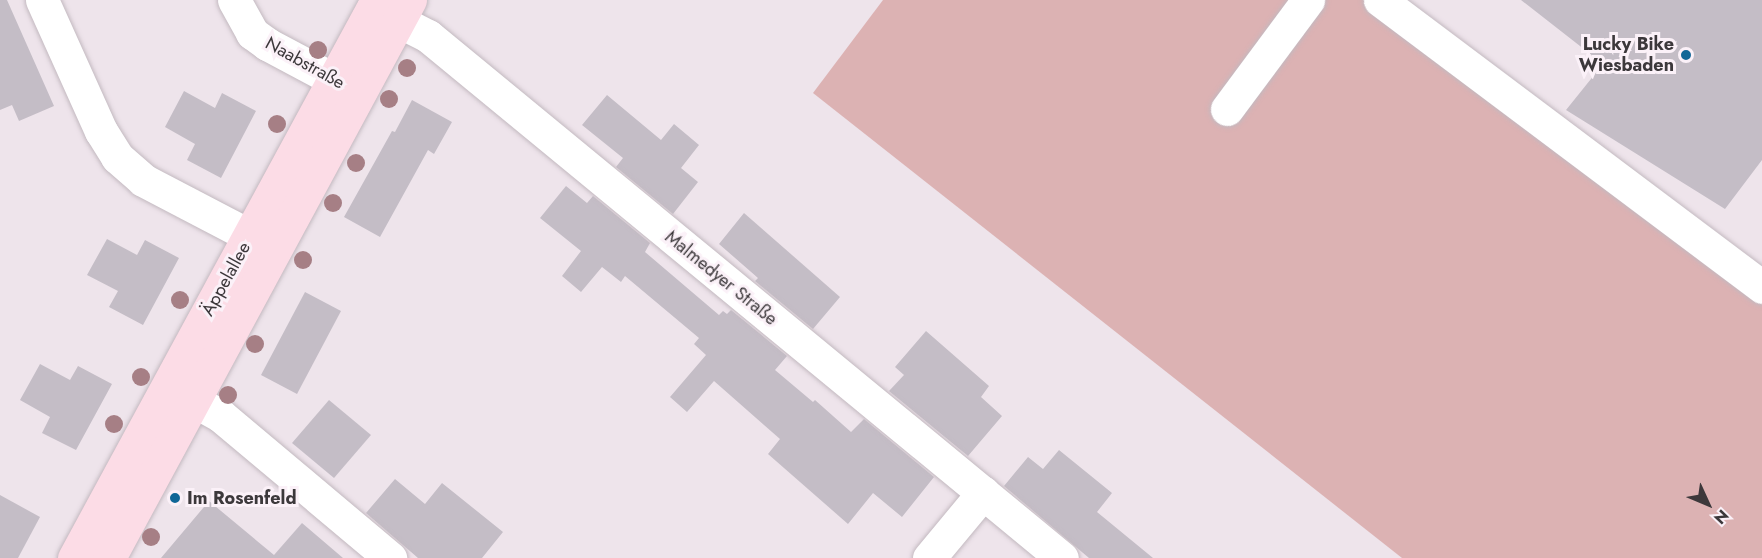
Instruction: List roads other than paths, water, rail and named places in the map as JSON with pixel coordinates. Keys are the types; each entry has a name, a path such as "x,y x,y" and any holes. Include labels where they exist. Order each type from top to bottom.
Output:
{"main road":[{"name":"Äppelallee","path":"74,558 181,393 390,7"},
{"name":"Äppelallee","path":"109,558 181,393"}],"street":[{"path":"42,0 101,131 117,157 143,180 263,242"},
{"name":"Naabstraße","path":"234,0 252,33 267,44 347,86"},
{"path":"1227,109 1308,0"},
{"path":"1380,0 1762,287"},
{"name":"Malmedyer Straße","path":"390,7 1062,558"},
{"path":"181,393 221,416 390,558"},
{"path":"929,558 983,493"}],"place":[{"name":"Lucky Bike Wiesbaden","path":"1686,55"},
{"name":"Im Rosenfeld","path":"175,498"}]}
